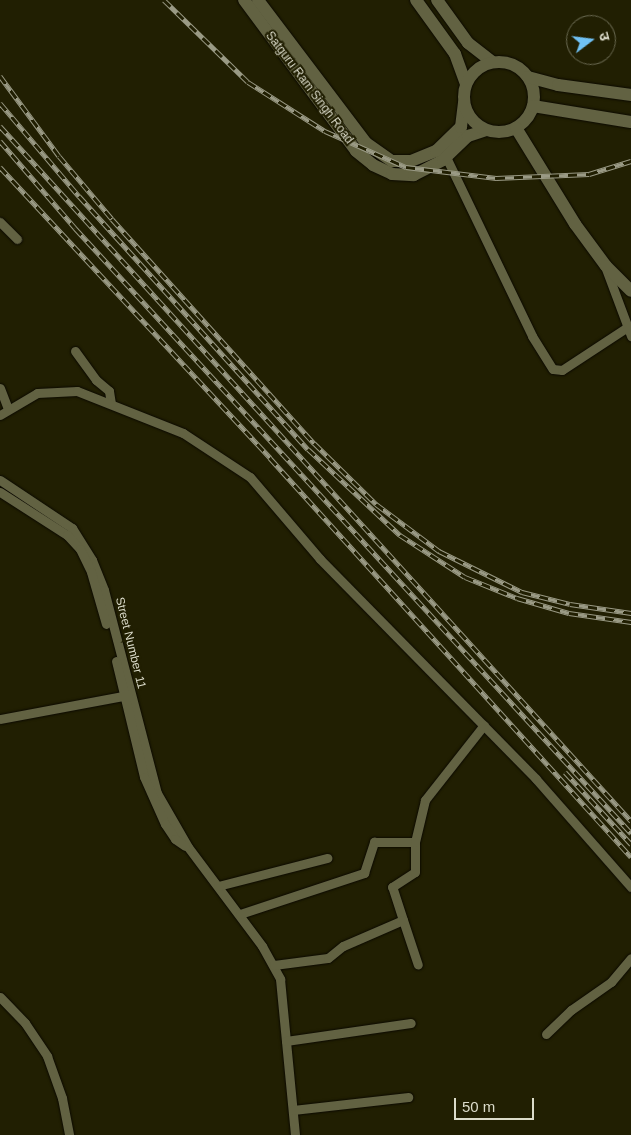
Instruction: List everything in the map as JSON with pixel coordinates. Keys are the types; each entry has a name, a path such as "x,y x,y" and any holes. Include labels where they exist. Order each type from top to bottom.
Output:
{"street":[{"name":"Satguru Ram Singh Road","path":"244,0 356,151 373,165 392,174 414,176 446,157 468,136 486,130"},
{"name":"Satguru Ram Singh Road","path":"258,0 366,143 392,160 411,161 436,151 461,127 464,102"},
{"path":"416,0 455,54 466,84 464,102 471,119 486,130 502,133 516,128 527,119 533,106 534,91 528,77 518,67 506,62 492,62 476,70 466,84"},
{"path":"437,0 468,43 492,62"},
{"path":"528,77 558,85 631,95"},
{"path":"533,106 631,122"},
{"path":"516,128 574,224 606,266 631,291"},
{"path":"446,157 532,336 552,369 562,370 628,332 606,266"},
{"path":"0,222 17,239"},
{"path":"75,351 96,380 109,391 111,402"},
{"path":"0,388 8,409"},
{"path":"0,415 38,393 77,391 111,402 183,433 253,480 320,559 484,724 574,820 631,887"},
{"name":"Street Number 11","path":"0,480 66,523 82,540 104,590 127,695"},
{"name":"Street Number 11","path":"0,492 66,535 80,549 102,610 156,789 188,847 240,914 274,965 282,986 294,1135"},
{"path":"0,719 127,695"},
{"path":"418,965 392,887 416,872 415,842 425,800 484,724"},
{"path":"240,914 364,874 374,842 415,842"},
{"path":"218,886 327,858"},
{"path":"274,965 328,958 343,946 403,920"},
{"path":"546,1034 571,1010 611,982 631,958"},
{"path":"0,997 25,1023 47,1056 62,1098 69,1135"},
{"path":"286,1040 411,1023"},
{"path":"293,1110 408,1097"}],"railway":[{"path":"164,0 248,82 325,131 406,167 496,178 589,174 631,161"},
{"path":"0,76 59,156 112,219 314,443 376,504 439,551 522,592 570,604 631,613"},
{"path":"0,103 79,196 308,449 400,535 465,577 517,598 569,613 631,622"},
{"path":"0,126 631,821"},
{"path":"0,141 75,228 631,833"},
{"path":"0,167 270,458 631,857"},
{"path":"565,772 631,844"}]}
